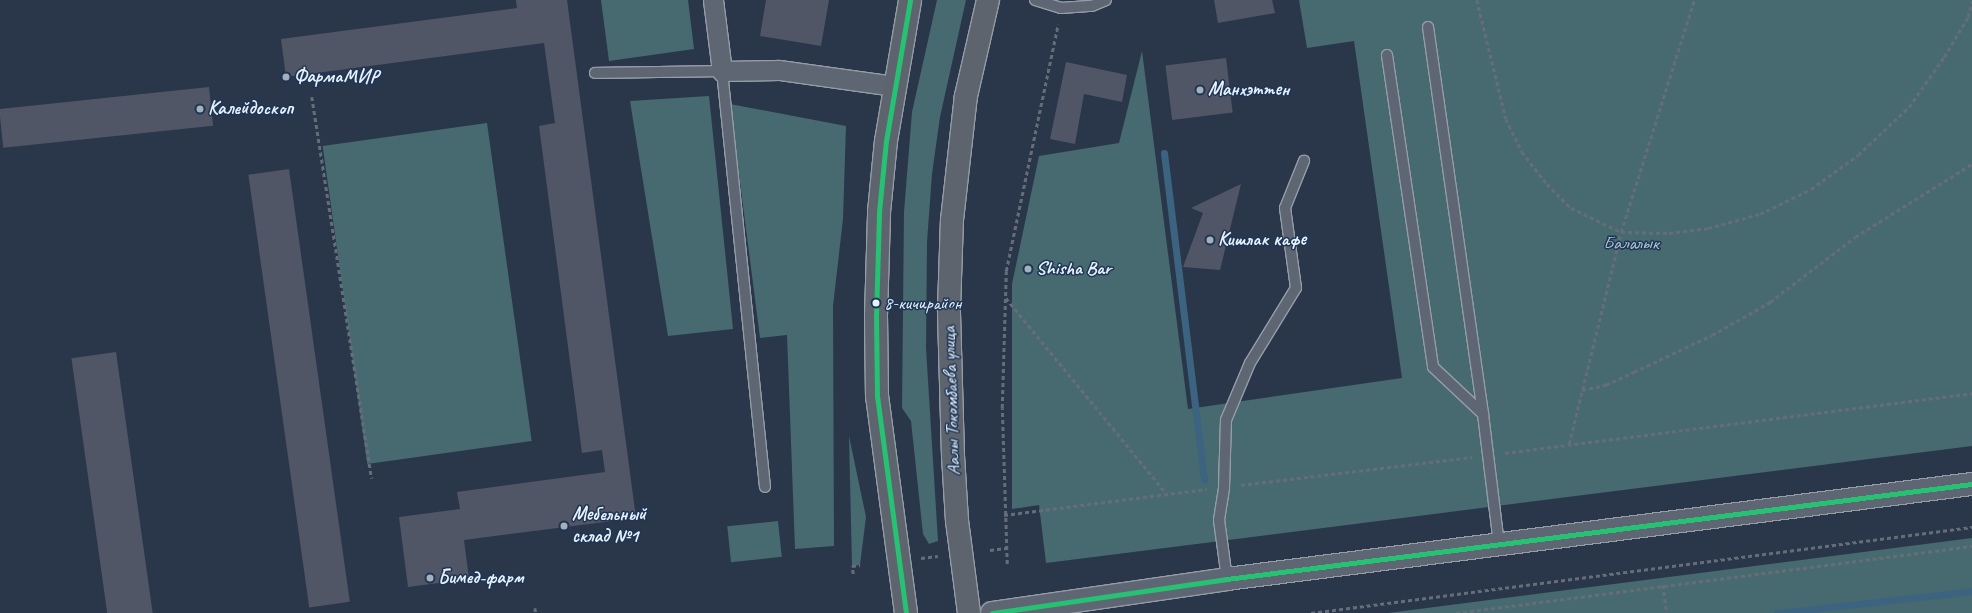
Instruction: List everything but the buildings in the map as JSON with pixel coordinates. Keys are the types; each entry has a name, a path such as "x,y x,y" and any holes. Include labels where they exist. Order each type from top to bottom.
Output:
{"main road":[{"path":"906,613 877,397 876,316 879,212 894,86 910,0"},
{"name":"Аалы Токомбаева улица","path":"969,613 957,521 953,456 949,309 952,220 966,96 988,0"},
{"path":"992,613 1227,579 1972,484"}],"street":[{"path":"713,0 722,71 779,70 894,86"}],"lane":[{"path":"1035,0 1061,8 1092,6 1106,0"},
{"path":"1428,27 1483,414 1499,544"},
{"path":"1387,55 1433,367 1483,414"},
{"path":"595,73 722,71 765,487"},
{"path":"1227,579 1219,520 1224,487 1226,420 1250,363 1296,288 1285,208 1304,161"}],"path":[{"path":"1477,0 1506,119 1522,152 1547,184 1571,208 1621,232 1669,233 1708,228 1760,214 1811,189 1858,155 1909,107 1944,57 1968,16 1972,1"},
{"path":"1569,444 1621,232 1694,0"},
{"path":"1007,564 1004,515 1002,408 1006,271 1061,8"},
{"path":"312,97 372,478"},
{"path":"1582,390 1606,385 1634,372 1712,335 1770,302 1855,237 1972,164"},
{"path":"1006,297 1167,494"},
{"path":"1311,613 1972,527"},
{"path":"1456,613 1972,546"},
{"path":"990,550 1006,548"},
{"path":"920,558 941,555"},
{"path":"853,574 852,566 860,566"},
{"path":"1663,585 1667,613"},
{"path":"535,608 536,613"}],"green space":[{"path":"601,0 688,0 694,49 609,61"},
{"path":"937,0 966,0 940,117 932,174 927,242 926,348 938,541 929,544 923,534 911,421 902,408 904,212 912,112"},
{"name":"Балалык","path":"1299,0 1972,0 1972,446 1046,563 1039,505 1012,509 1012,284 1039,156 1119,143 1142,51 1188,409 1402,378 1354,41 1307,48"},
{"path":"709,96 733,329 668,336 630,101"},
{"path":"730,104 846,126 843,219 833,306 834,546 795,549 787,335 760,338"},
{"path":"487,123 532,441 367,464 323,146"},
{"path":"849,436 866,517 860,565 852,566"},
{"path":"778,521 782,557 731,562 727,526"},
{"path":"1972,538 1972,613 1388,613"}],"waterway":[{"path":"1164,153 1204,480"},
{"path":"1777,613 1972,591"}],"transit line":[{"path":"906,613 877,397 876,316 879,212 886,141 910,0"},
{"path":"992,613 1227,579 1972,484"}],"place":[{"name":"ФармаМИР","path":"286,77"},
{"name":"Манхэттен","path":"1200,90"},
{"name":"Калейдоскоп","path":"200,109"},
{"name":"Кишлак кафе","path":"1210,240"},
{"name":"Shisha Bar","path":"1028,269"},
{"name":"8-кичирайон","path":"876,303"},
{"name":"Мебельный склад №1","path":"564,526"},
{"name":"Бимед-фарм","path":"430,578"}]}
